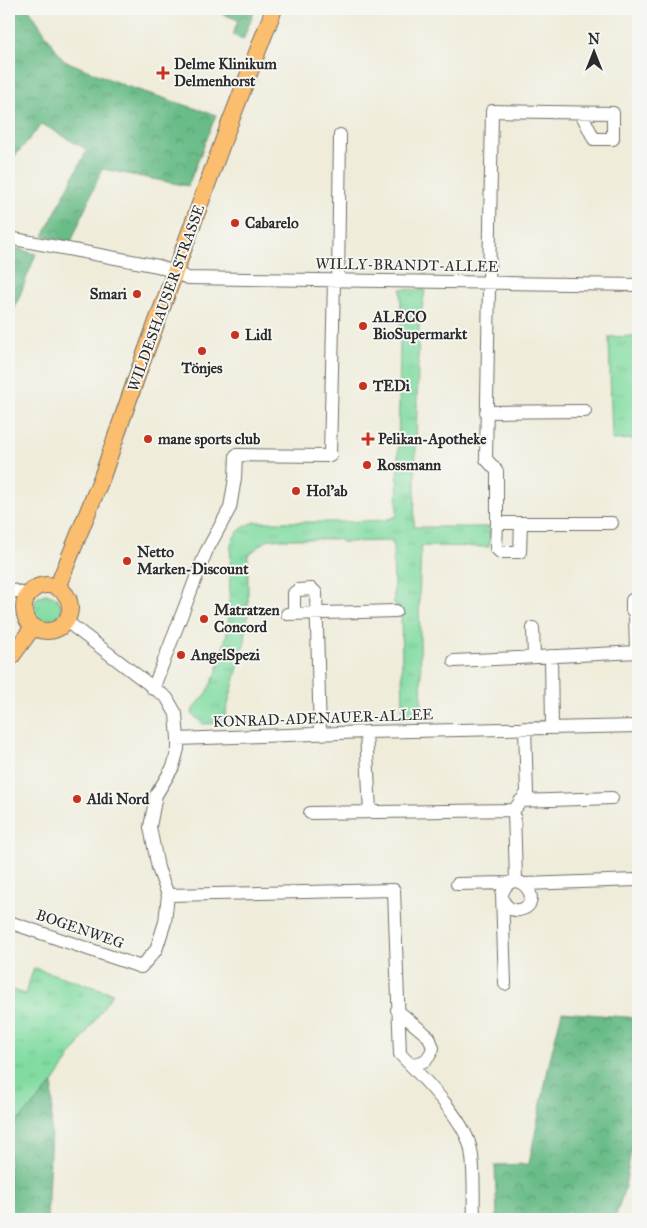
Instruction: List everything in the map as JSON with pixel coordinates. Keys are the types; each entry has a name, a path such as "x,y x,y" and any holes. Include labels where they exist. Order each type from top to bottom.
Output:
{"main road":[{"name":"WILDESHAUSER STRASSE","path":"57,588 102,477 138,373 274,9"},
{"path":"46,585 57,588 69,601 70,609 66,621 54,630 45,631 34,627 24,612 27,595 35,588 46,585"},
{"path":"9,660 34,627"}],"street":[{"path":"521,523 520,552 500,552 496,548 497,471 486,459 492,111 581,112"},
{"path":"153,689 206,552 230,508 235,478 236,455 330,456 337,280 340,135"},
{"name":"WILLY-BRANDT-ALLEE","path":"9,238 158,266 188,278 638,285"},
{"path":"486,412 585,412"},
{"path":"497,522 612,523"},
{"path":"9,589 27,595"},
{"path":"320,734 317,613 316,593 312,589 298,590 294,593 290,614 317,613 396,611"},
{"path":"454,661 637,652 632,600"},
{"path":"66,621 166,698 176,714 178,739 173,767 156,796 150,827 158,868 168,895 394,890 400,1054 426,1081 456,1118 467,1138 471,1150 474,1219"},
{"path":"533,628 534,656"},
{"path":"551,656 552,728"},
{"name":"KONRAD-ADENAUER-ALLEE","path":"178,739 366,732 638,726"},
{"path":"517,883 517,805 527,792 526,728"},
{"path":"366,732 370,812"},
{"path":"310,814 517,805 612,798"},
{"path":"457,884 636,880"},
{"path":"503,901 508,907 515,910 522,909 529,904 531,897 530,889 517,883 504,888 502,894 505,984"},
{"name":"BOGENWEG","path":"9,922 141,967 156,950 166,922 168,895"},
{"path":"397,1010 429,1037 433,1048 429,1058 422,1064 410,1064"}],"green space":[{"path":"9,9 29,9 63,60 126,86 216,115 188,186 102,169 71,242 43,236 87,150 42,124 9,163"},
{"path":"211,9 255,9 243,40 233,35 238,20"},
{"path":"9,246 36,254 9,323"},
{"path":"401,289 425,290 419,327 414,527 490,527 489,547 421,546 419,601 422,716 403,717 401,611 394,604 393,541 342,542 338,539 269,539 248,555 248,613 245,641 223,723 203,724 192,714 193,709 207,693 217,671 228,629 231,546 236,534 255,522 342,522 385,520 397,516"},
{"path":"638,336 638,439 612,440 609,337"},
{"path":"47,594 57,598 61,608 57,618 47,622 37,618 33,608 37,598"},
{"path":"34,968 113,993 53,1083 9,1131 9,989 25,994"},
{"path":"562,1012 638,1018 638,1110 625,1187 615,1219 497,1219 495,1165 529,1164 550,1059"},
{"path":"53,1083 47,1219 9,1219 9,1131"}],"place":[{"name":"Delme Klinikum Delmenhorst","path":"163,73"},
{"name":"Cabarelo","path":"235,223"},
{"name":"Smari","path":"137,294"},
{"name":"ALECO BioSupermarkt","path":"363,326"},
{"name":"Lidl","path":"235,335"},
{"name":"Tönjes","path":"202,351"},
{"name":"TEDi","path":"363,386"},
{"name":"mane sports club","path":"148,439"},
{"name":"Pelikan-Apotheke","path":"368,439"},
{"name":"Rossmann","path":"367,465"},
{"name":"Hol'ab","path":"296,491"},
{"name":"Netto Marken-Discount","path":"127,561"},
{"name":"Matratzen Concord","path":"204,619"},
{"name":"AngelSpezi","path":"181,655"},
{"name":"Aldi Nord","path":"77,799"}]}
